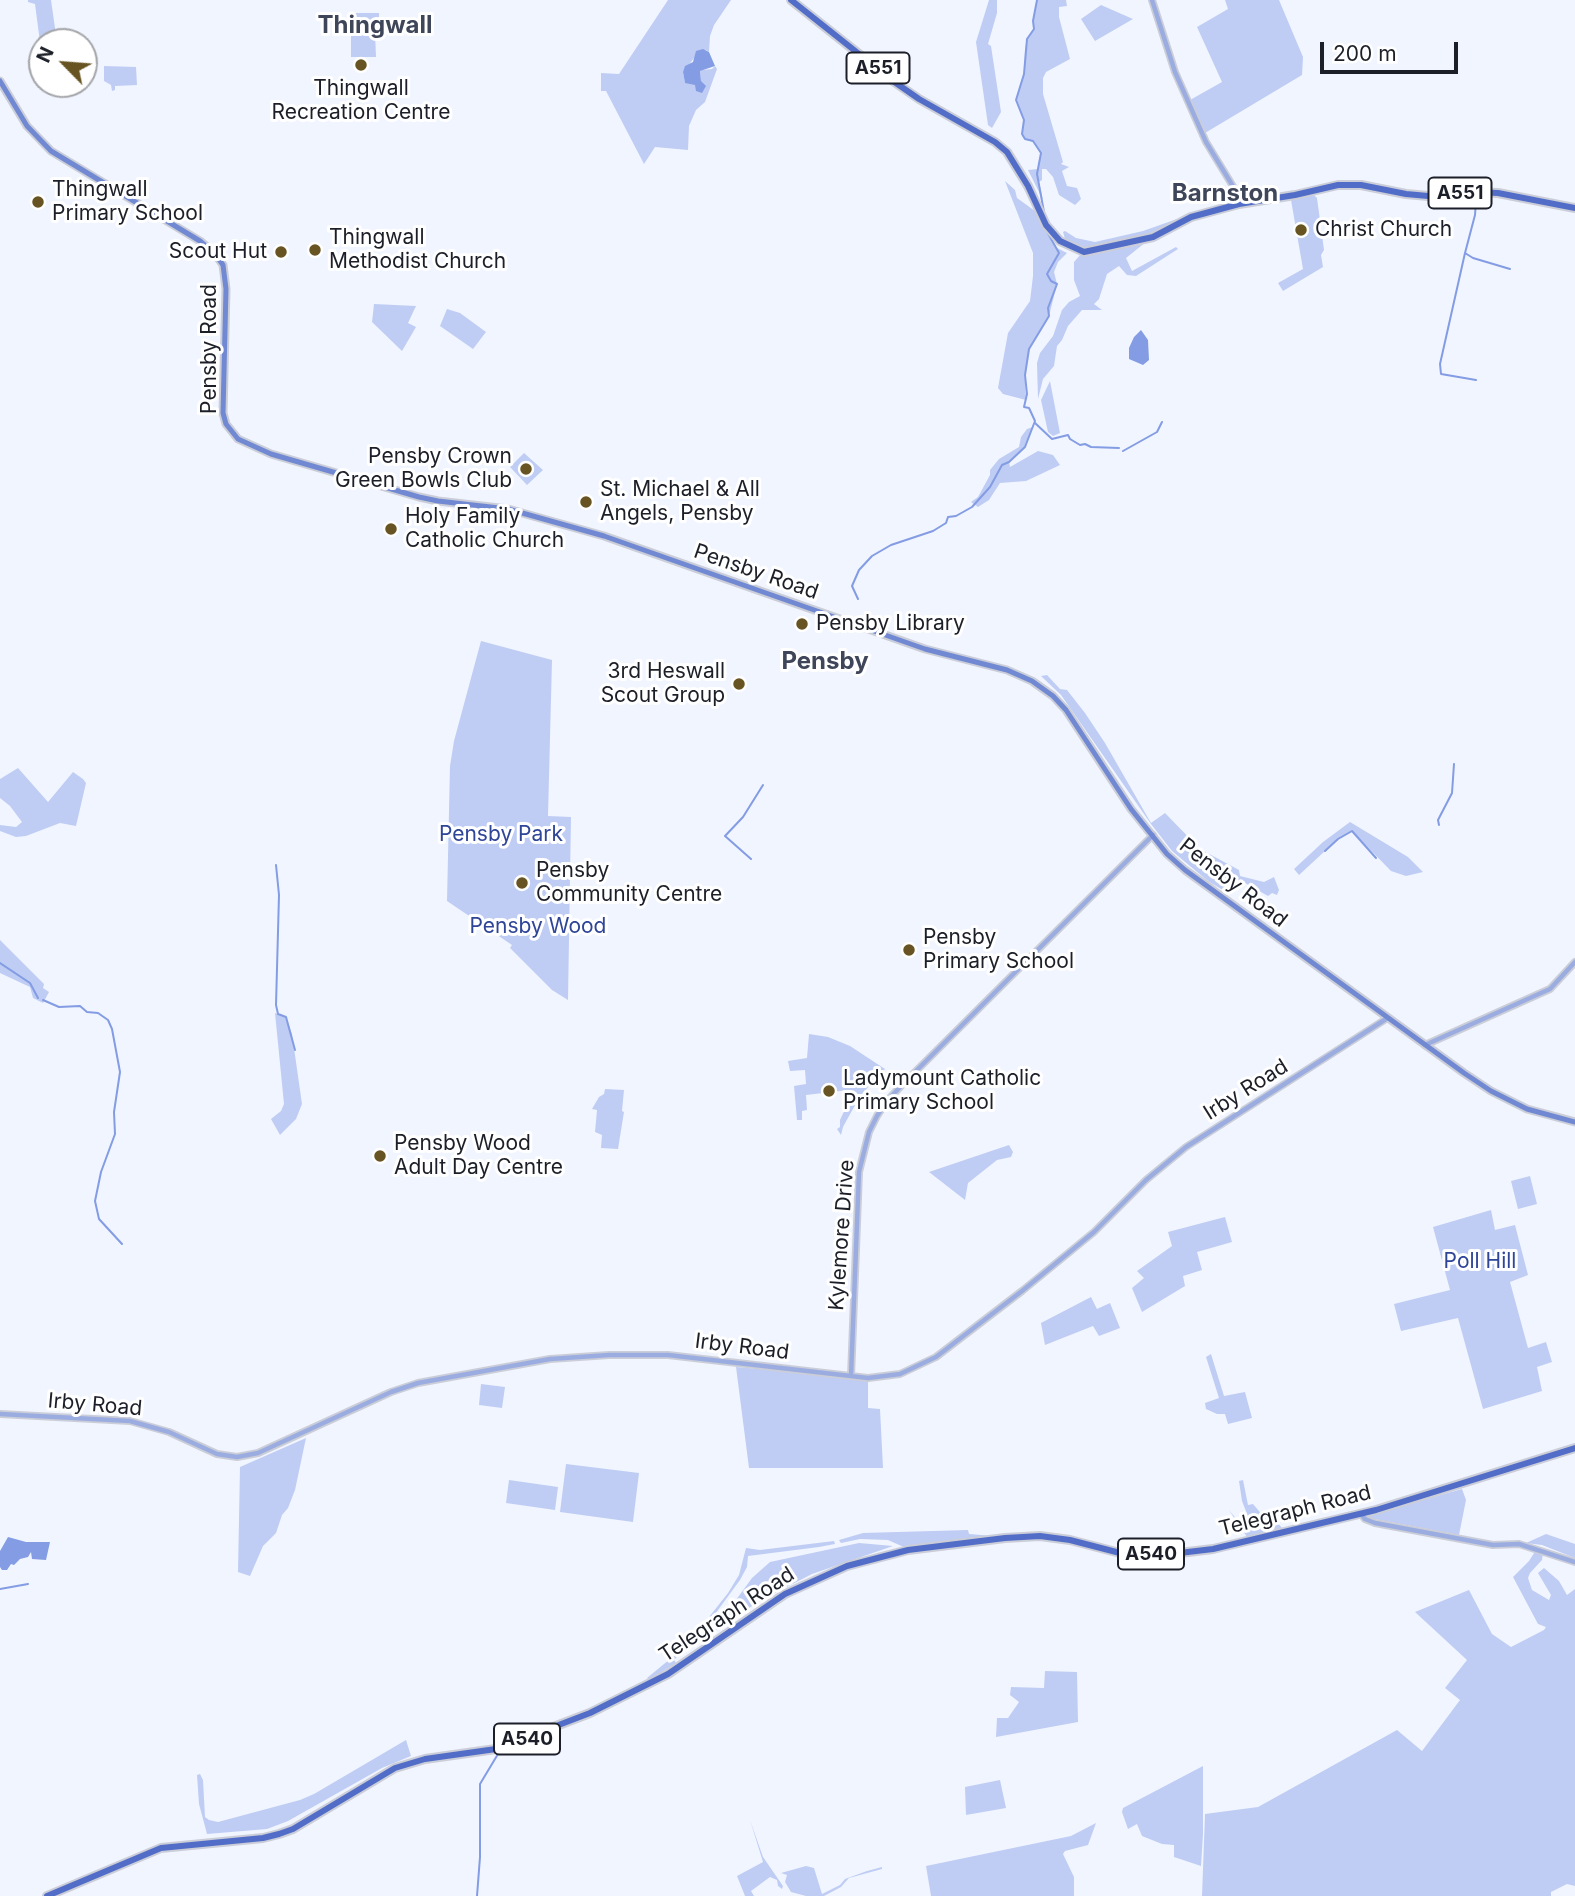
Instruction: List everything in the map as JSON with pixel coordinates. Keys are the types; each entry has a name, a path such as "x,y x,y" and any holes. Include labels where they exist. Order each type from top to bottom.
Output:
{"main road":[{"name":"A551","path":"791,0 893,81 919,99 995,142 1007,152 1023,177 1046,225 1060,241 1084,253 1153,237 1191,217 1239,204 1338,185 1417,195 1497,193 1575,208"},
{"name":"Pensby Road","path":"0,81 27,126 51,151 200,242 216,255 223,265 223,413 226,424 238,439 271,454 419,497 508,509 604,536 925,649 1007,670 1046,690 1060,703 1131,809 1167,854 1185,870 1386,1019 1491,1091 1536,1113 1575,1122"},
{"name":"Telegraph Road","path":"47,1896 161,1848 279,1834 293,1829 395,1768 425,1759 496,1749 590,1713 668,1674 785,1594 847,1566 908,1550 1040,1536 1070,1540 1124,1554 1171,1554 1213,1549 1361,1514 1575,1448"}],"street":[{"path":"1152,0 1175,72 1206,142 1234,188 1239,204"},
{"name":"Kylemore Drive","path":"851,1376 859,1172 869,1132 877,1116 901,1086 1153,835"},
{"path":"1424,1045 1550,989 1575,962"},
{"name":"Irby Road","path":"0,1414 130,1421 169,1432 217,1454 237,1457 258,1453 391,1392 418,1383 550,1359 668,1355 851,1376 886,1377 900,1374 936,1357 1094,1232 1146,1180 1186,1147 1386,1019"},
{"path":"1361,1514 1375,1523 1493,1545 1519,1545 1575,1562"}],"green space":[{"path":"51,0 55,28 38,28 35,4 28,2"},
{"path":"668,0 731,0 714,25 709,52 706,50 695,57 683,72 685,83 701,81 702,70 715,66 717,69 705,102 696,110 689,126 688,150 655,147 644,164 606,91 601,91 601,73 619,74"},
{"path":"989,0 997,0 997,13 988,44 991,46 1001,112 992,128 988,125 976,42"},
{"path":"1037,0 1066,0 1067,6 1059,7 1059,17 1070,59 1046,72 1043,78 1043,94 1063,162 1061,164 1069,167 1062,171 1067,186 1077,188 1081,199 1075,205 1059,195 1053,177 1046,169 1042,169 1042,180 1039,182 1043,200 1028,170 1038,169 1041,153 1033,142 1025,139 1022,134 1024,120 1016,100 1024,74 1027,39 1034,29"},
{"path":"1225,0 1279,0 1303,57 1302,75 1205,133 1190,100 1222,82 1197,27 1228,9"},
{"path":"1101,5 1133,19 1095,41 1081,19"},
{"path":"354,13 379,13 379,31 375,32 376,57 351,57"},
{"path":"104,66 136,67 137,85 115,86 112,91 111,85 104,81"},
{"path":"1005,181 1015,190 1017,198 1035,211 1055,247 1067,253 1058,262 1054,272 1057,284 1049,316 1029,349 1025,375 1026,400 1003,394 998,388 1008,333 1030,301 1033,276 1033,253"},
{"path":"1314,195 1317,198 1324,250 1321,255 1323,267 1283,291 1278,283 1303,269 1291,200"},
{"path":"1177,219 1152,236 1086,249 1065,239 1063,232 1095,242 1143,231"},
{"path":"1146,242 1126,258 1132,271 1176,247 1178,249 1136,276 1127,275 1119,266 1107,274 1099,299 1094,304 1102,310 1082,310 1068,326 1057,346 1054,366 1043,379 1038,399 1037,363 1040,353 1053,336 1062,310 1080,296 1074,280 1074,262 1081,254"},
{"path":"374,304 416,306 408,323 416,327 402,351 372,322"},
{"path":"447,309 460,313 486,332 473,349 440,326"},
{"path":"1050,381 1060,433 1053,436 1048,432 1041,400"},
{"path":"1033,427 1025,447 1009,462 1010,467 1038,451 1053,455 1060,465 1026,481 1000,483 989,500 978,507 971,502 978,497 990,470 999,459 1019,447 1021,437 1027,429"},
{"name":"Pensby Crown Green Bowls Club","path":"524,453 543,470 527,485 510,467"},
{"name":"Pensby Park","path":"481,641 552,660 548,816 571,817 568,1000 552,990 510,948 512,945 447,901 450,766 454,741"},
{"path":"1047,675 1060,689 1067,690 1085,713 1151,823 1165,813 1200,849 1239,870 1240,876 1264,882 1274,877 1279,890 1277,895 1272,893 1268,896 1245,883 1237,889 1233,886 1228,893 1209,882 1172,851 1151,824 1061,695 1041,676"},
{"path":"18,768 48,802 73,772 83,779 86,783 76,826 60,823 16,837 0,831 0,825 16,827 22,822 0,798 0,779"},
{"path":"1350,822 1408,857 1423,872 1406,876 1391,871 1352,831 1338,839 1299,875 1294,869"},
{"path":"0,940 44,984 43,988 49,992 43,1003 33,998 30,987 0,973"},
{"path":"275,1013 286,1017 292,1034 302,1104 296,1119 280,1135 271,1119 281,1111 284,1104"},
{"name":"Ladymount Catholic Primary School","path":"809,1034 828,1037 850,1046 885,1069 860,1096 841,1135 837,1129 847,1105 850,1104 849,1090 806,1095 807,1110 802,1111 802,1120 797,1120 794,1086 806,1084 805,1070 790,1071 788,1061 807,1058"},
{"path":"605,1089 624,1090 624,1112 618,1149 601,1148 602,1135 595,1132 597,1110 592,1109"},
{"path":"1009,1145 1013,1152 1011,1157 997,1160 968,1183 965,1200 929,1172"},
{"path":"1530,1176 1537,1204 1518,1209 1511,1181"},
{"name":"Poll Hill","path":"1491,1210 1495,1230 1515,1225 1528,1275 1510,1282 1528,1348 1546,1342 1552,1362 1537,1367 1542,1391 1483,1409 1458,1318 1401,1331 1394,1304 1450,1290 1433,1227"},
{"path":"1225,1217 1232,1242 1197,1252 1202,1270 1183,1276 1185,1286 1142,1312 1132,1288 1144,1278 1137,1271 1172,1246 1168,1232"},
{"path":"1091,1297 1097,1309 1110,1303 1120,1328 1099,1336 1093,1326 1045,1345 1041,1323"},
{"path":"1211,1354 1224,1396 1245,1392 1252,1418 1228,1424 1225,1414 1206,1409 1205,1403 1219,1398 1206,1357"},
{"path":"736,1367 868,1378 868,1408 880,1409 883,1468 749,1468"},
{"path":"481,1384 505,1387 502,1408 479,1405"},
{"path":"306,1438 295,1490 276,1533 263,1546 250,1576 238,1572 240,1467"},
{"path":"566,1464 639,1473 633,1522 560,1512"},
{"path":"509,1480 558,1487 555,1510 506,1503"},
{"path":"1243,1480 1248,1505 1253,1504 1264,1517 1273,1517 1282,1528 1247,1537 1229,1510 1238,1521 1249,1519 1242,1501 1239,1481"},
{"path":"1462,1489 1466,1500 1459,1535 1369,1518 1369,1515"},
{"path":"968,1530 969,1534 993,1536 906,1548 888,1540 860,1539 841,1543 839,1540 863,1533"},
{"path":"1546,1534 1575,1544 1575,1558 1542,1545 1526,1543"},
{"path":"834,1541 835,1544 819,1547 748,1556 747,1567 740,1580 707,1625 674,1660 676,1663 649,1680 647,1678 687,1645 728,1593 739,1575 746,1548 760,1550"},
{"path":"859,1543 893,1546 812,1574 758,1602 711,1634 752,1578 770,1562"},
{"path":"1536,1550 1543,1552 1542,1560 1528,1578 1532,1590 1549,1600 1551,1595 1538,1573 1544,1568 1559,1581 1567,1595 1575,1589 1575,1886 1567,1884 1551,1892 1551,1896 1202,1896 1205,1814 1258,1807 1397,1730 1422,1751 1460,1700 1445,1688 1467,1660 1415,1612 1469,1590 1492,1634 1511,1647 1544,1630 1546,1627 1538,1624 1513,1577"},
{"path":"1045,1671 1077,1672 1078,1722 996,1737 997,1718 1008,1718 1019,1702 1010,1695 1011,1687 1044,1688"},
{"path":"406,1740 411,1756 382,1768 288,1821 267,1829 207,1834 199,1804 197,1775 200,1774 203,1780 205,1817 218,1822 314,1794"},
{"path":"1203,1766 1201,1866 1174,1857 1174,1845 1162,1844 1142,1836 1137,1824 1128,1829 1122,1812 1123,1808"},
{"path":"1000,1780 1006,1808 966,1815 965,1787"},
{"path":"750,1820 763,1857 783,1886 782,1889 777,1880 770,1877 751,1891 754,1896 745,1896 737,1876 763,1862"},
{"path":"1096,1823 1088,1845 1065,1851 1063,1854 1074,1877 1074,1896 931,1896 926,1866 1071,1836"},
{"path":"806,1866 814,1868 822,1894 840,1885 845,1879 882,1869 849,1878 841,1887 824,1896 806,1896 791,1892 785,1882 787,1875 781,1873"}],"water":[{"path":"703,49 709,52 715,66 700,71 701,81 706,86 702,93 696,91 695,85 685,83 683,72 685,66 693,62 696,51"},
{"path":"1141,330 1148,340 1149,360 1143,365 1129,359 1129,348"},
{"path":"8,1537 26,1542 50,1542 46,1560 32,1559 31,1552 28,1557 11,1564 7,1570 2,1570 0,1551"}],"waterway":[{"path":"1037,0 1034,29 1027,39 1024,74 1016,100 1024,120 1022,134 1025,139 1033,141 1041,153 1037,174 1044,212"},
{"path":"1476,201 1465,253 1510,269"},
{"path":"858,599 852,586 859,570 872,556 891,545 933,531 946,523 948,517 956,516 972,507 990,487 1002,465 1025,447 1035,421 1029,408 1024,407 1029,349 1049,316 1048,308 1057,284 1051,281 1047,274 1059,253 1045,228"},
{"path":"1465,253 1440,364 1441,374 1476,380"},
{"path":"1123,451 1157,432 1162,422"},
{"path":"1035,423 1052,439 1068,435 1080,445 1119,448"},
{"path":"1439,825 1438,820 1452,793 1454,764"},
{"path":"751,859 725,836 743,817 763,785"},
{"path":"1325,851 1352,831 1376,858"},
{"path":"276,865 279,895 276,1005 278,1014 286,1017 295,1050"},
{"path":"0,963 30,983 38,998"},
{"path":"43,1000 59,1007 80,1006 87,1012 98,1013 108,1020 112,1029 120,1072 114,1112 115,1134 101,1172 95,1201 99,1219 122,1244"},
{"path":"0,1589 28,1584"},
{"path":"477,1896 480,1784 498,1754"}],"place":[{"name":"Thingwall Recreation Centre","path":"361,65"},
{"name":"Thingwall Primary School","path":"38,202"},
{"name":"Christ Church","path":"1301,230"},
{"name":"Thingwall Methodist Church","path":"315,250"},
{"name":"Scout Hut","path":"281,252"},
{"name":"Pensby Crown Green Bowls Club","path":"526,469"},
{"name":"St. Michael & All Angels, Pensby","path":"586,502"},
{"name":"Holy Family Catholic Church","path":"391,529"},
{"name":"Pensby Library","path":"802,624"},
{"name":"3rd Heswall Scout Group","path":"739,684"},
{"name":"Pensby Community Centre","path":"522,883"},
{"name":"Pensby Primary School","path":"909,950"},
{"name":"Ladymount Catholic Primary School","path":"829,1091"},
{"name":"Pensby Wood Adult Day Centre","path":"380,1156"}],"district":[{"name":"Thingwall","path":"375,26"},
{"name":"Barnston","path":"1225,194"},
{"name":"Pensby","path":"825,662"}],"park label":[{"name":"Pensby Wood","path":"538,927"}]}
